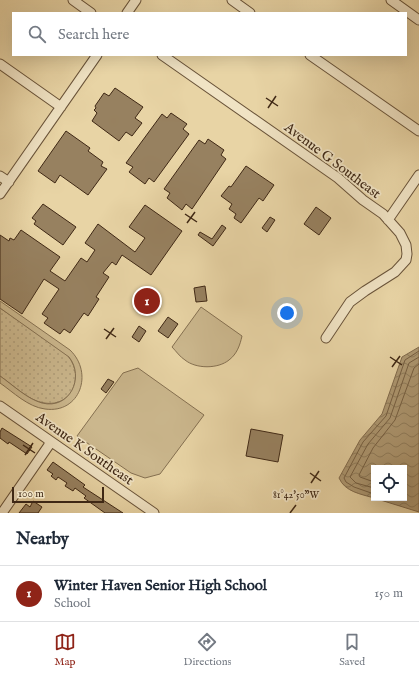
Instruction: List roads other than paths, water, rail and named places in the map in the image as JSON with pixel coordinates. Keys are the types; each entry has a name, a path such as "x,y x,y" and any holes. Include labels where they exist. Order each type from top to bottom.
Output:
{"street":[{"path":"73,0 90,12"},
{"path":"128,12 136,0"},
{"path":"232,0 249,12"},
{"path":"391,0 419,20"},
{"path":"0,194 96,56"},
{"name":"Avenue G Southeast","path":"163,56 323,167 363,200 383,214 403,236 408,254 406,260 395,272 350,302 326,338"},
{"path":"311,56 419,131"},
{"path":"0,64 61,107"},
{"path":"388,220 419,175"},
{"path":"0,176 8,182"},
{"name":"Avenue K Southeast","path":"0,406 154,513"},
{"path":"2,513 49,445 49,440"}],"water":[{"path":"419,347 419,512 382,501 407,501 407,465 371,465 371,498 349,489 339,478 360,440 382,414 402,357"}],"place":[{"name":"Winter Haven Senior High School","path":"147,301"}]}
